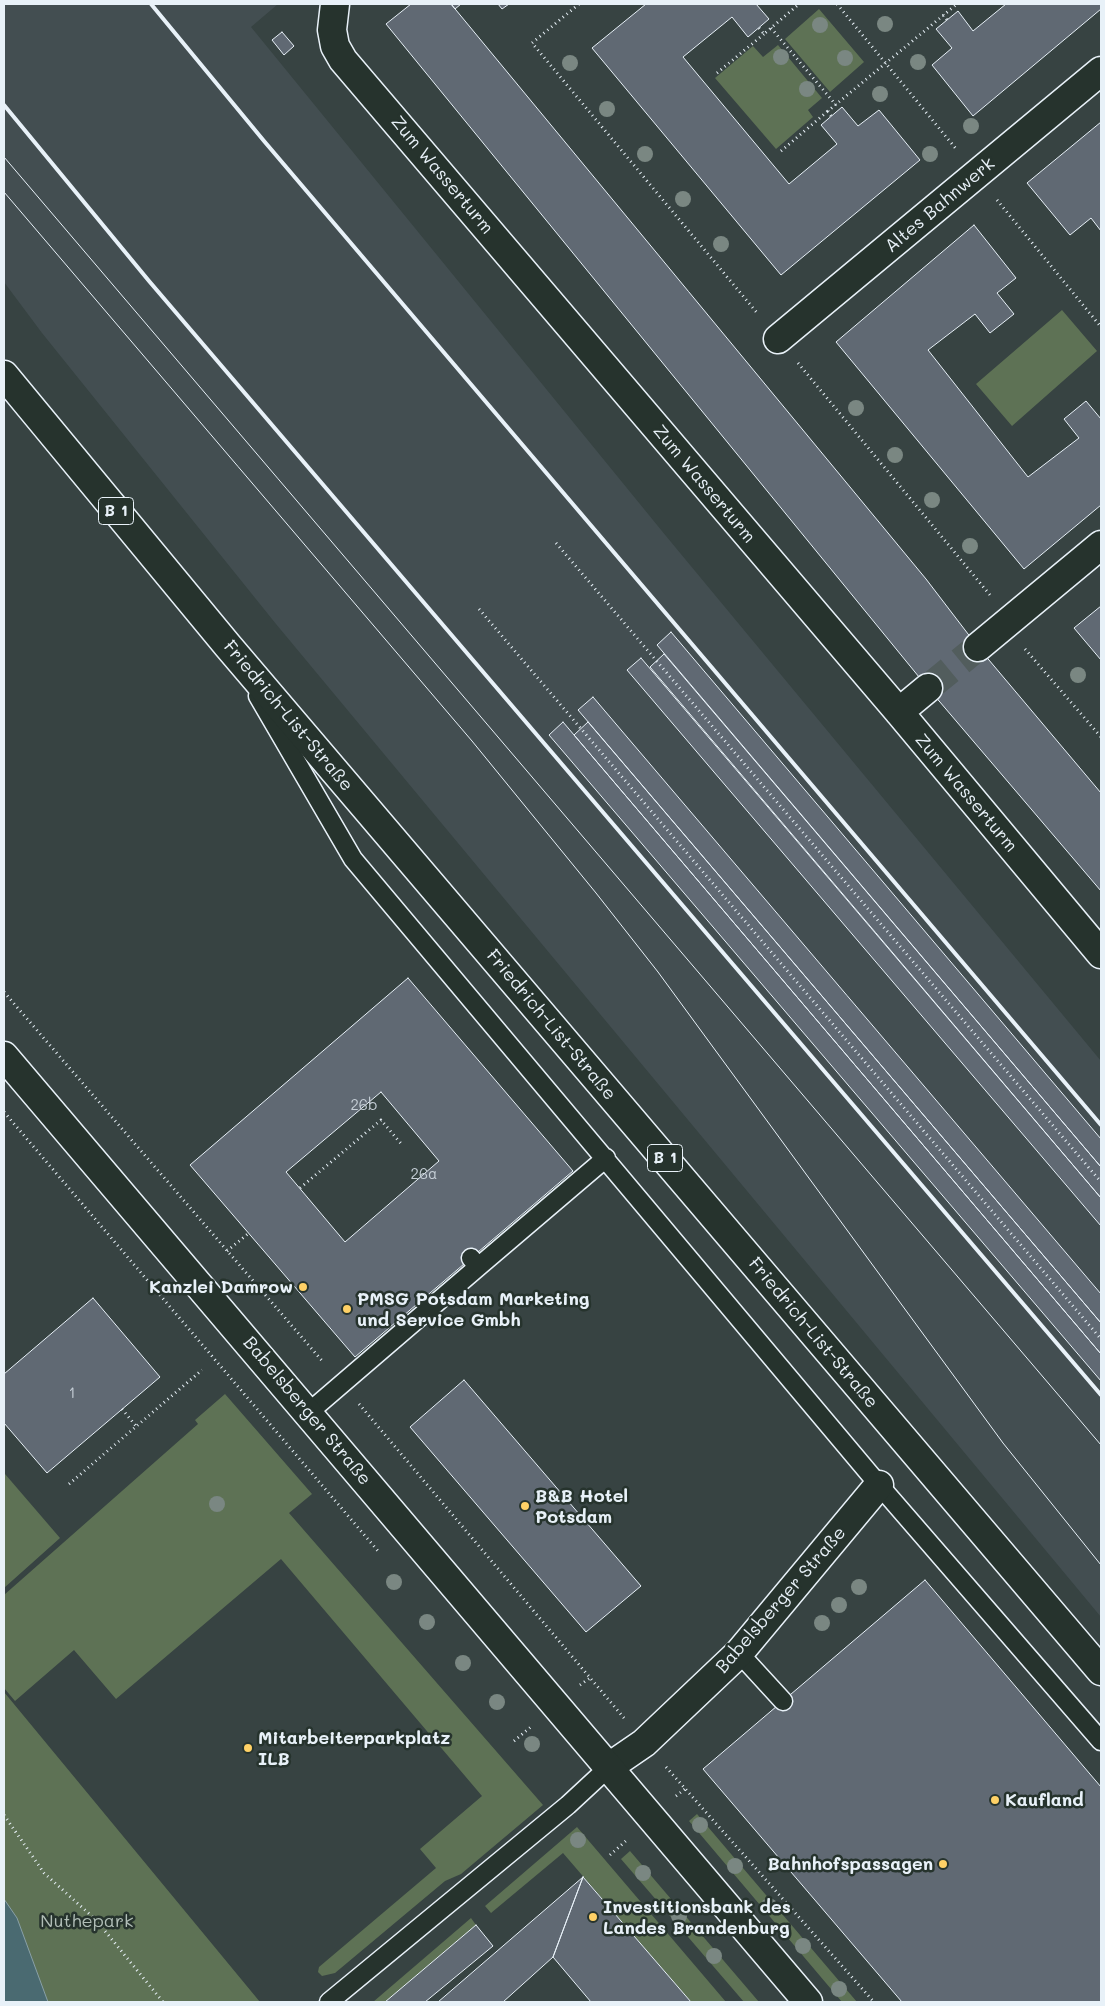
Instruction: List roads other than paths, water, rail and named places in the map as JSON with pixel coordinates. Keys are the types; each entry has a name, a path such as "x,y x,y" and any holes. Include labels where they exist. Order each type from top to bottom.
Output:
{"street":[{"name":"Zum Wasserturm","path":"334,4 332,30 335,46 343,60 899,712 1101,954"},
{"name":"Altes Bahnwerk","path":"778,339 1101,71"},
{"name":"Friedrich-List-Straße","path":"4,376 228,646 1101,1671"},
{"path":"978,647 1101,545"},
{"path":"899,712 928,688"},
{"name":"Babelsberger Straße","path":"4,1056 808,2002"},
{"name":"Babelsberger Straße","path":"609,1767 644,1743 739,1653 879,1485"}],"lane":[{"path":"228,646 353,858 879,1485 1101,1741"},
{"path":"308,1413 475,1262 606,1158"},
{"path":"739,1653 783,1701"},
{"path":"329,2002 568,1805 609,1767"}],"water":[{"path":"4,1899 17,1918 48,2002 4,2002"}],"tunnel":[{"path":"928,688 978,647"}],"tram line":[{"path":"4,157 1101,1445"},
{"path":"4,192 472,741 596,893 658,972 1003,1443 1101,1565"}],"railway":[{"path":"151,4 264,141 1101,1125"},
{"path":"4,105 149,281 1101,1395"}],"place":[{"name":"Kanzlei Damrow","path":"303,1287"},
{"name":"PMSG Potsdam Marketing und Service Gmbh","path":"347,1309"},
{"name":"B&B Hotel Potsdam","path":"525,1506"},
{"name":"Mitarbeiterparkplatz ILB","path":"248,1748"},
{"name":"Kaufland","path":"995,1800"},
{"name":"Bahnhofspassagen","path":"943,1864"},
{"name":"Investitionsbank des Landes Brandenburg","path":"593,1917"}],"park label":[{"name":"Nuthepark","path":"87,1921"}]}
